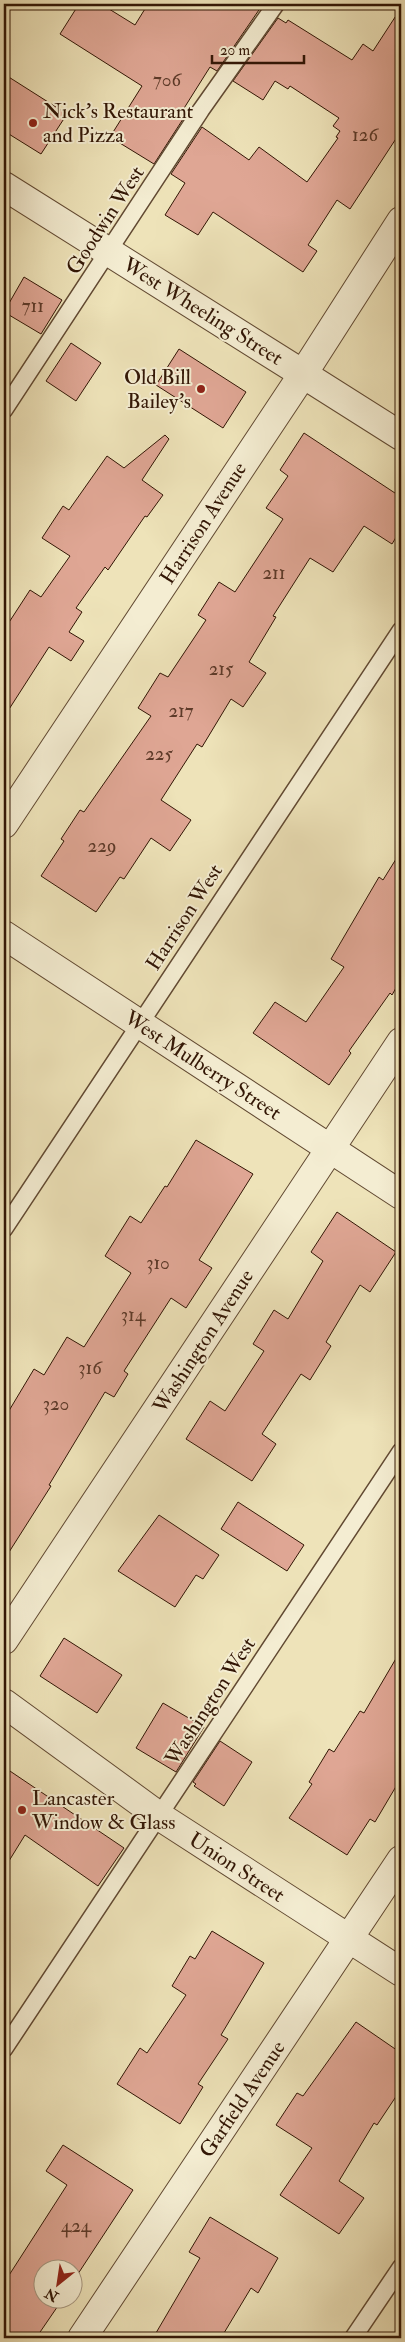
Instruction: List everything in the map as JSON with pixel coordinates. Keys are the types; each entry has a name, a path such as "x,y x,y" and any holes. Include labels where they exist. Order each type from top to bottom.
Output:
{"street":[{"name":"West Wheeling Street","path":"4,186 401,436"},
{"name":"Harrison Avenue","path":"4,824 303,374 401,221"},
{"name":"West Mulberry Street","path":"4,935 401,1195"},
{"name":"Washington Avenue","path":"4,1640 401,1042"},
{"name":"Union Street","path":"4,1703 159,1816 401,1972"},
{"name":"Garfield Avenue","path":"82,2338 401,1860"}],"lane":[{"name":"Goodwin West","path":"4,410 201,110 276,4"},
{"name":"Harrison West","path":"4,1229 401,630"},
{"name":"Washington West","path":"4,2049 401,1451"},
{"path":"354,2338 401,2267"}],"building":[{"path":"79,4 101,4 135,25 148,4 256,4 261,7 217,71 210,67 181,113 185,116 154,164 110,137 142,86 60,34"},
{"path":"401,8 401,131 350,209 337,200 308,245 317,251 303,272 213,212 198,235 165,215 185,183 171,174 202,127 249,160 259,147 307,182 338,138 336,137 340,131 333,126 339,118 290,86 288,89 275,81 263,100 233,81 278,18 286,23 288,20 352,60 363,44 373,51"},
{"name":"Nick's Restaurant and Pizza","path":"4,74 67,114 41,154 4,131"},
{"path":"24,277 62,300 41,334 4,312"},
{"path":"71,343 101,363 76,401 46,381"},
{"name":"Old Bill Bailey's","path":"179,349 246,392 223,428 156,385"},
{"path":"304,433 401,497 401,529 392,544 364,526 333,572 310,558 273,616 276,617 249,662 266,673 243,707 231,699 202,747 197,744 161,800 191,820 170,851 151,838 124,879 120,877 96,912 41,876 64,841 61,839 80,810 84,812 151,716 138,708 160,673 168,677 206,620 198,615 219,582 235,592 283,519 266,508 288,476 280,470"},
{"path":"165,435 169,439 142,480 163,495 147,517 145,516 108,570 105,567 76,608 82,612 69,632 84,641 71,661 49,647 4,717 4,630 30,590 41,597 70,556 42,538 63,506 69,510 107,456 124,468"},
{"path":"401,851 401,979 392,995 390,993 349,1051 351,1053 329,1085 253,1033 275,1002 306,1022 344,967 331,959 379,877 383,880"},
{"path":"196,1140 253,1174 199,1260 212,1268 186,1308 171,1298 124,1371 128,1374 114,1397 105,1392 49,1485 51,1486 4,1560 4,1419 34,1369 44,1375 67,1337 84,1347 131,1273 105,1256 130,1216 141,1223 165,1186 167,1187"},
{"path":"337,1212 396,1252 370,1292 360,1285 326,1342 331,1346 310,1380 301,1374 262,1434 276,1444 252,1481 186,1439 210,1401 225,1411 264,1351 253,1344 274,1310 288,1319 323,1261 311,1252"},
{"path":"238,1502 304,1545 287,1571 221,1529"},
{"path":"159,1515 219,1555 203,1579 196,1575 175,1607 118,1571"},
{"path":"64,1638 122,1675 97,1713 40,1676"},
{"path":"401,1650 401,1778 375,1822 370,1819 347,1855 289,1818 312,1784 309,1782 329,1749 334,1752 360,1711 364,1713"},
{"path":"163,1703 204,1727 176,1772 136,1748"},
{"path":"220,1741 252,1762 224,1806 194,1786 196,1784 193,1782"},
{"path":"4,1767 124,1848 98,1886 25,1835 4,1869"},
{"path":"212,1931 264,1963 221,2035 228,2039 198,2084 203,2087 180,2124 117,2084 140,2048 147,2053 186,1995 172,1986 190,1956 195,1959"},
{"path":"356,2022 401,2053 401,2089 377,2125 374,2123 339,2181 364,2198 339,2234 280,2195 312,2148 276,2125 297,2093 303,2096"},
{"path":"63,2145 133,2190 82,2268 82,2260 32,2260 32,2310 55,2310 36,2338 4,2338 4,2283 67,2185 46,2171"},
{"path":"210,2217 278,2258 258,2293 251,2288 221,2338 153,2338 200,2258 189,2252"}],"place":[{"name":"Nick's Restaurant and Pizza","path":"33,123"},
{"name":"Old Bill Bailey's","path":"201,389"},
{"name":"Lancaster Window & Glass","path":"22,1810"}]}
